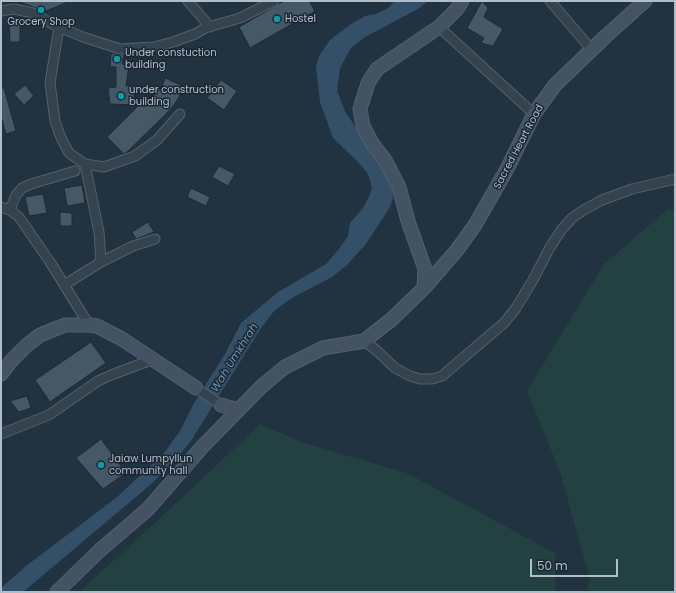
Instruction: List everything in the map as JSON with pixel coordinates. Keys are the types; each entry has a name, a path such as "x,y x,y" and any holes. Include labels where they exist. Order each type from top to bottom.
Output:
{"street":[{"path":"188,1 210,27"},
{"path":"1,11 15,5 82,37 120,49 154,47 240,18 263,4 274,1"},
{"path":"424,288 425,269 408,221 399,187 385,160 363,126 360,109 368,83 377,69 439,27 457,9 462,1"},
{"path":"550,1 592,50"},
{"name":"Sacred Heart Road","path":"364,341 392,320 424,288 457,250 476,225 534,114 555,85 644,1"},
{"path":"59,27 50,83 55,121 61,138 69,153 85,164 104,167 135,156 157,140 180,114"},
{"path":"439,27 534,114"},
{"path":"85,164 99,232 101,262"},
{"path":"75,171 22,188 5,209 19,217 89,325"},
{"path":"56,592 99,551 148,509 203,446 262,386 285,367 323,348 364,341 395,368 410,376 420,379 432,379 442,376 504,323 516,308 562,229 572,218 582,210 602,200 624,192 675,179"},
{"path":"64,285 101,262 133,246 155,239"},
{"path":"1,374 27,345 40,335 65,325 97,326 154,359 221,405 238,410"},
{"path":"1,434 49,415 104,378 154,359"}],"green space":[{"path":"668,209 675,211 675,592 586,592 590,580 560,472 527,391 604,264"},
{"path":"260,424 301,442 407,473 555,553 555,592 79,592"}],"water":[{"name":"Wah Umkhrah","path":"395,1 428,1 418,9 365,37 351,48 340,68 337,91 346,113 389,175 392,187 393,198 390,207 366,244 347,265 332,277 292,298 274,311 261,328 191,441 171,465 149,486 23,592 1,592 1,588 26,566 117,497 164,453 180,431 194,403 225,354 241,323 278,292 326,264 348,236 350,223 363,208 372,188 368,174 333,138 320,102 316,66 319,56 330,40 348,26 365,16 376,14 387,9"}],"building":[{"path":"17,1 70,1 44,12"},
{"name":"Hostel","path":"284,1 309,1 315,11 250,48 239,27"},
{"path":"482,1 488,8 484,17 503,29 493,46 481,43 484,38 467,28"},
{"path":"9,23 20,23 20,42 10,42"},
{"path":"114,53 124,55 122,64 129,65 126,86 135,85 133,105 110,104 108,88 116,87 116,67 110,67 111,54"},
{"path":"165,78 185,87 167,113 124,154 107,137 144,100 146,103 162,87"},
{"path":"221,80 237,91 224,110 207,98"},
{"path":"25,85 34,96 24,105 14,94"},
{"path":"1,88 4,88 16,131 6,134 1,116"},
{"path":"219,166 235,174 228,186 212,177"},
{"path":"82,185 85,203 67,206 64,188"},
{"path":"191,188 210,197 206,206 187,197"},
{"path":"43,194 47,213 29,216 25,197"},
{"path":"60,212 72,213 72,226 60,226"},
{"path":"148,222 154,232 136,239 132,232"},
{"path":"91,342 106,363 50,402 35,380"},
{"path":"27,396 31,408 19,412 10,401"},
{"name":"Jaiaw Lumpyllun community hall","path":"101,439 126,473 103,489 76,458"}],"place":[{"name":"Grocery Shop","path":"41,10"},
{"name":"Hostel","path":"277,19"},
{"name":"Under constuction building","path":"117,59"},
{"name":"under construction building","path":"121,96"},
{"name":"Jaiaw Lumpyllun community hall","path":"101,465"}]}
